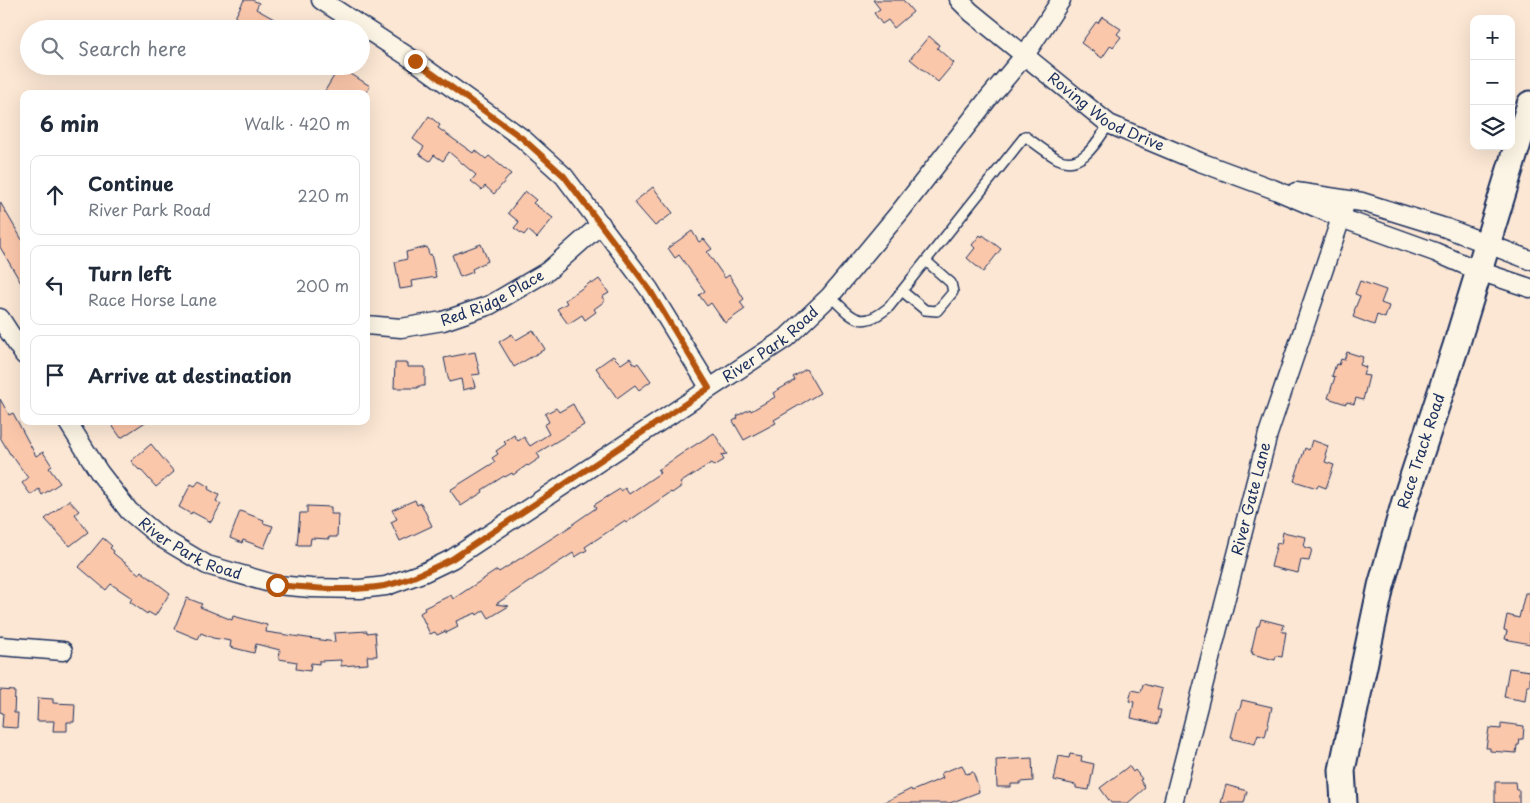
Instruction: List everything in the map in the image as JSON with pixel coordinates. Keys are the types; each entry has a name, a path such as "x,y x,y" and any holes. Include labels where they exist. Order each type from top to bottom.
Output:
{"street":[{"path":"321,0 352,20"},
{"name":"Roving Wood Drive","path":"959,0 971,12 1109,124 1341,218 1435,252 1479,271 1530,288"},
{"name":"River Park Road","path":"70,425 99,472 130,511 160,537 207,565 277,585 311,588 360,589 386,586 425,572 452,559 786,338 830,296 899,213 987,100 1025,55 1061,0"},
{"path":"370,32 415,61 522,138 564,176 650,290 709,388"},
{"name":"Race Track Road","path":"1344,803 1342,770 1381,586 1405,500 1479,271 1530,104"},
{"name":"Roving Wood Drive","path":"1273,189 1362,202 1446,228 1530,260"},
{"name":"River Gate Lane","path":"1173,803 1268,434 1346,200"},
{"name":"Red Ridge Place","path":"370,325 401,328 443,321 490,304 548,271 601,224"},
{"path":"0,318 20,349"},
{"path":"0,646 63,651"},
{"path":"1330,803 1342,770"}],"lane":[{"path":"830,296 850,316 860,320 869,320 878,316 889,307 1025,136 1060,160 1073,161 1082,158 1092,149 1109,124"},
{"path":"902,291 925,310 937,311 953,292 951,283 926,261"}],"building":[{"path":"244,0 252,0 259,3 256,9 276,20 234,20"},
{"path":"873,0 903,0 913,12 894,28 888,20 882,24 874,13 880,9"},
{"path":"1102,17 1121,29 1117,34 1121,37 1113,47 1111,45 1102,58 1081,43 1096,22 1098,23"},
{"path":"929,36 939,45 937,48 954,63 938,82 910,59"},
{"path":"335,75 353,75 370,86 368,90 325,90"},
{"path":"429,116 440,125 438,128 473,153 475,150 486,159 489,156 511,174 494,194 485,186 482,190 471,181 476,175 449,152 443,161 434,155 430,161 419,154 424,147 413,139"},
{"path":"653,187 673,213 655,226 634,202"},
{"path":"525,191 536,200 533,203 553,218 537,238 528,230 524,235 514,228 519,222 508,213"},
{"path":"0,202 20,236 20,281 0,247"},
{"path":"692,231 699,242 704,239 712,249 707,252 725,278 729,275 744,299 740,302 745,309 725,323 711,303 707,306 699,295 705,291 679,255 675,258 668,248"},
{"path":"980,235 982,237 983,235 1001,249 983,272 967,258 975,248 972,245"},
{"path":"481,244 488,261 472,269 473,272 460,277 452,255"},
{"path":"427,247 429,255 431,254 436,277 412,281 413,287 400,289 395,262 407,259 406,252"},
{"path":"599,279 609,293 602,297 605,301 594,309 596,312 585,320 582,315 568,324 557,309 567,303 565,300 591,282 592,284"},
{"path":"1360,281 1386,290 1381,303 1389,306 1385,318 1377,315 1374,325 1353,317 1360,296 1355,294"},
{"path":"533,330 545,349 514,367 499,342 512,334 516,340"},
{"path":"475,352 480,374 472,375 475,387 463,390 461,379 449,382 444,358"},
{"path":"1347,352 1363,357 1360,365 1366,367 1363,375 1369,376 1363,400 1356,398 1354,404 1347,402 1346,404 1328,398 1335,377 1332,376 1336,364 1339,365 1341,359 1344,360"},
{"path":"613,356 621,364 630,358 635,365 638,363 651,381 639,390 635,385 617,398 596,368"},
{"path":"395,363 408,363 408,367 425,367 425,386 418,386 418,388 394,388"},
{"path":"806,369 820,393 774,420 776,423 744,440 733,421 738,418 737,416 750,409 751,411 775,397 773,393 795,380 793,377"},
{"path":"0,399 9,415 13,413 36,456 43,452 52,466 49,468 60,483 42,495 39,489 31,495 22,483 28,478 0,437"},
{"path":"573,404 584,425 537,453 540,458 528,466 513,475 512,473 504,476 461,506 450,490 495,462 492,458 498,454 496,451 514,435 518,441 524,437 530,446 549,434 544,425 549,422 545,414 556,408 559,412"},
{"path":"112,425 141,425 121,438"},
{"path":"714,433 727,454 721,455 724,460 714,466 711,463 680,483 682,486 672,493 626,523 624,521 585,547 587,550 575,557 573,553 496,604 509,606 489,618 484,610 477,615 476,613 456,621 458,627 446,633 446,631 437,635 435,632 430,634 420,613 425,610 424,608 451,595 453,599 497,570 499,572 574,524 596,508 594,505 620,489 621,491 625,488 629,494 660,473 658,470"},
{"path":"1312,440 1328,446 1325,462 1334,465 1326,488 1318,485 1317,488 1294,481 1305,448 1309,450"},
{"path":"151,444 174,472 156,487 131,461"},
{"path":"199,481 219,495 216,501 221,504 211,522 179,507 191,484 195,486"},
{"path":"69,500 79,511 75,514 88,532 70,546 45,519"},
{"path":"415,500 417,505 421,503 432,526 400,541 391,522 397,519 392,510"},
{"path":"307,506 331,507 331,514 338,514 337,537 329,537 329,539 311,538 310,545 297,545 300,513 307,513"},
{"path":"240,511 264,520 263,523 273,526 264,548 243,540 242,543 230,538"},
{"path":"1283,532 1306,537 1304,547 1312,549 1309,561 1301,560 1298,573 1271,567 1277,543 1281,544"},
{"path":"103,538 112,546 110,548 114,551 113,553 139,574 141,571 170,593 155,616 148,612 147,614 130,602 132,598 111,584 106,590 79,567"},
{"path":"1525,593 1530,593 1530,644 1505,639 1507,631 1504,630 1507,615 1519,618"},
{"path":"187,598 202,604 200,607 232,620 233,616 267,625 266,632 335,642 334,633 375,632 377,656 367,656 368,664 341,666 341,660 319,661 319,664 311,663 310,671 296,669 297,662 279,659 280,650 256,644 254,653 230,647 231,641 213,638 201,633 198,639 174,629"},
{"path":"1261,619 1284,625 1282,632 1286,632 1282,657 1276,656 1275,660 1252,654 1257,626 1259,626"},
{"path":"1509,668 1530,671 1530,686 1527,686 1525,701 1504,697"},
{"path":"1143,684 1162,689 1157,710 1161,710 1158,724 1131,718 1134,702 1129,701 1132,690 1141,692"},
{"path":"0,690 15,691 14,713 18,713 17,728 2,727 3,713 0,712"},
{"path":"38,698 53,699 53,703 75,704 74,722 67,722 67,731 53,731 54,721 37,721"},
{"path":"1242,700 1272,707 1265,737 1258,735 1255,744 1231,737"},
{"path":"1501,723 1524,726 1523,739 1520,739 1519,745 1517,745 1516,753 1490,751 1490,748 1486,748 1489,728 1501,729"},
{"path":"1070,754 1082,756 1081,761 1094,764 1089,790 1076,788 1076,785 1054,780 1059,756 1069,758"},
{"path":"1032,758 1033,781 1011,784 1011,787 997,787 996,760"},
{"path":"962,765 966,774 973,772 979,792 950,803 883,803 911,789 912,791 943,778 941,773"},
{"path":"1129,766 1142,779 1140,780 1145,788 1128,803 1111,803 1100,788"},
{"path":"1495,782 1515,782 1516,790 1519,790 1519,803 1495,803"},
{"path":"1226,785 1247,791 1244,803 1221,803"}],"route":[{"path":"277,585 360,589 386,586 425,572 452,559 709,388 650,290 564,176 522,138 415,61"}]}
